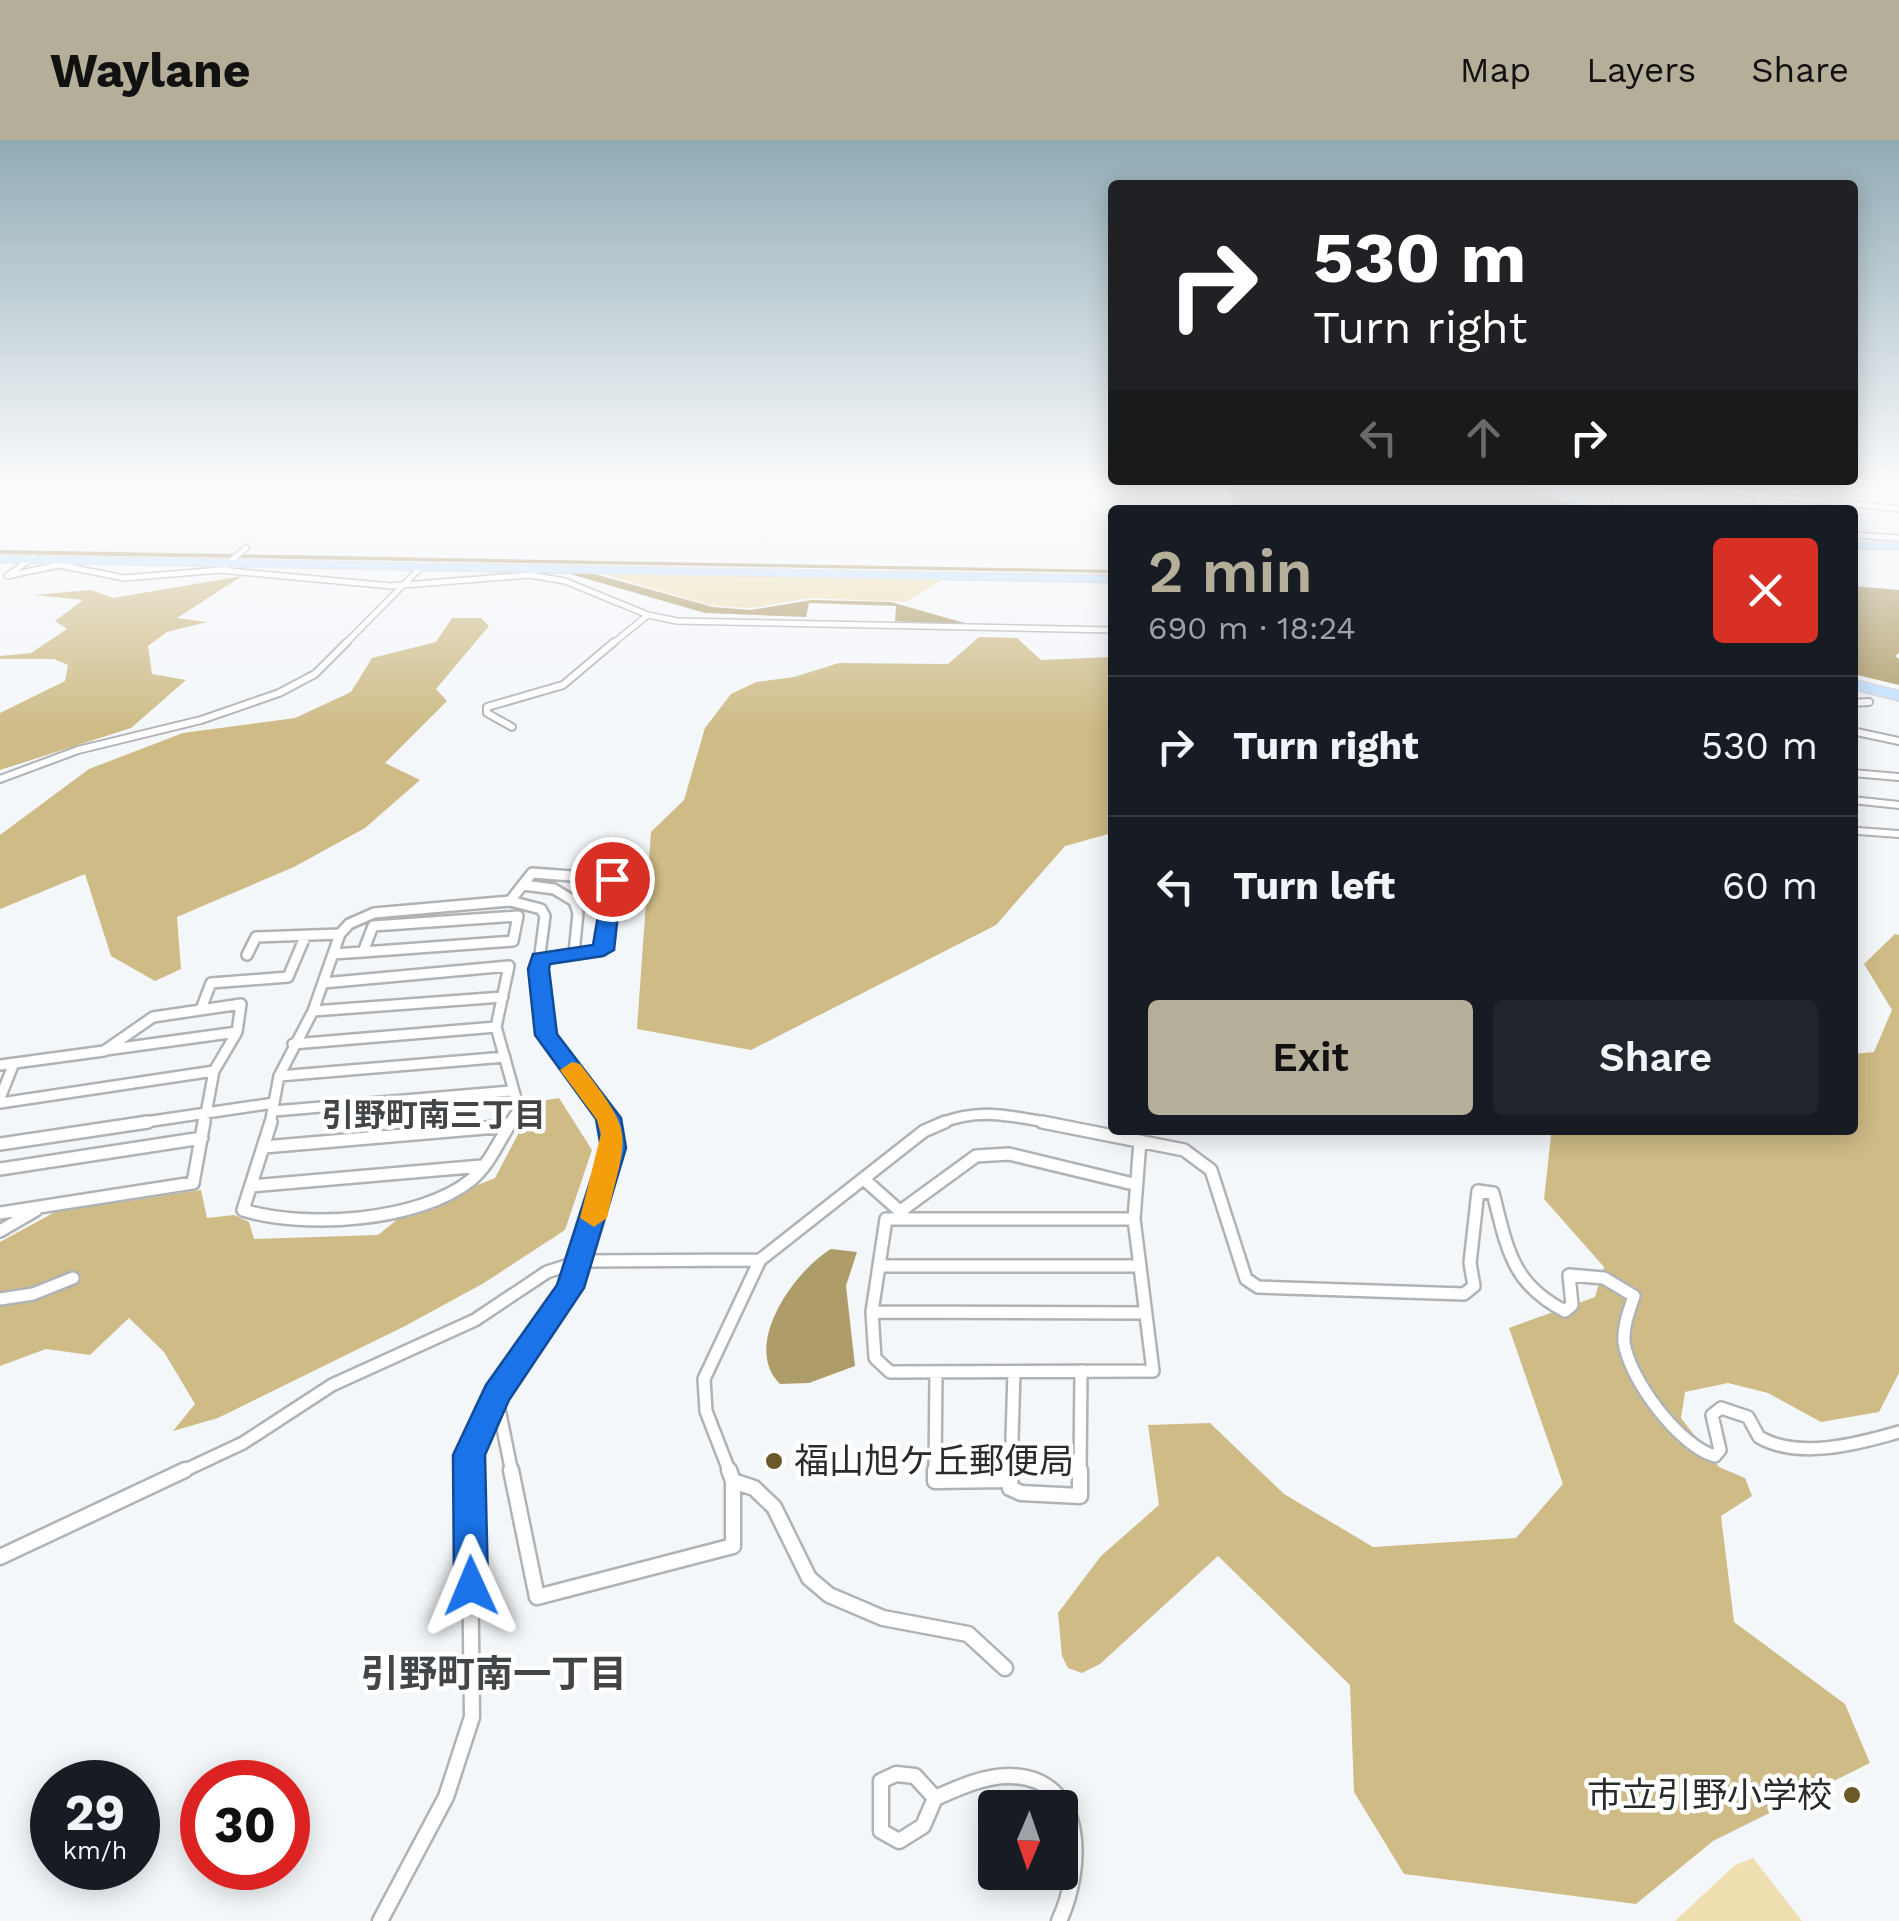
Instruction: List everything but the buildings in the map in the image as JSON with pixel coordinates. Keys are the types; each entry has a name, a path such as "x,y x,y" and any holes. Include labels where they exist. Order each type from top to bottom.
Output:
{"main road":[{"path":"169,563 1108,577"},
{"path":"1858,684 1899,694"}],"street":[{"path":"25,563 6,576 59,565 82,566 124,578 228,564 404,586 534,571 648,615 691,622 1108,630"},
{"path":"0,779 89,744 216,713 293,687 314,674 423,566"},
{"path":"512,727 487,713 487,707 497,700 566,684 625,628 648,615"},
{"path":"1858,703 1869,702"},
{"path":"1858,733 1899,740"},
{"path":"1858,774 1899,777"},
{"path":"1858,801 1899,805"},
{"path":"1858,831 1899,834"},
{"path":"510,901 532,872 612,879 603,950 541,958"},
{"path":"523,885 554,890 574,901 578,912 574,953"},
{"path":"323,983 508,966 496,1028 519,1108 470,1182 387,1213 315,1222 262,1220 244,1210 264,1148 280,1076 293,1044 313,1012 323,983 333,954 340,934 349,924 374,913 510,901 541,909 545,916 541,958 546,1035 608,1118 614,1134 614,1148 570,1288 484,1415 467,1470 473,1691 466,1750 433,1827 380,1921"},
{"path":"471,919 474,904"},
{"path":"333,954 478,945 513,941 518,916 373,926 363,952"},
{"path":"247,955 256,938 340,934"},
{"path":"201,1009 211,983 288,976 305,937"},
{"path":"474,971 478,945"},
{"path":"313,1012 503,997"},
{"path":"0,1213 193,1182 214,1071 238,1032 241,1004 154,1018 104,1051"},
{"path":"293,1044 496,1028"},
{"path":"0,1066 238,1032"},
{"path":"280,1076 505,1057"},
{"path":"14,1064 0,1101 214,1071"},
{"path":"0,1144 209,1112 511,1091"},
{"path":"496,1394 536,1598 733,1546 733,1481 706,1411 704,1380 760,1260 866,1181 924,1131 965,1112 998,1112 1108,1134"},
{"path":"264,1148 508,1126"},
{"path":"1111,1135 1184,1150 1211,1170 1246,1279 1258,1287 1464,1294 1474,1286 1467,1266 1477,1223 1478,1191 1493,1193 1510,1265 1554,1308 1566,1311 1572,1304 1569,1275 1586,1274 1623,1284 1634,1296 1624,1332 1626,1350 1671,1424 1696,1452 1708,1456 1720,1450 1712,1414 1721,1408 1748,1416 1757,1436 1768,1443 1845,1446 1899,1432"},
{"path":"0,1169 202,1138"},
{"path":"1134,1219 902,1213 886,1218 872,1312 875,1358 890,1372 1153,1372 1130,1183 1140,1141"},
{"path":"902,1213 976,1156 1009,1154 1130,1183"},
{"path":"251,1186 482,1166"},
{"path":"866,1181 902,1213"},
{"path":"0,1232 44,1206"},
{"path":"0,1557 242,1443 345,1378 475,1320 546,1272 581,1260 760,1260"},
{"path":"879,1266 1140,1266"},
{"path":"0,1300 33,1294 73,1278"},
{"path":"872,1312 1146,1313"},
{"path":"936,1374 936,1481 1007,1480 1020,1493 1080,1496 1080,1371"},
{"path":"1007,1480 1014,1372"},
{"path":"733,1481 754,1488 774,1507 809,1578 829,1595 883,1618 968,1634 1006,1668"},
{"path":"896,1774 915,1776 935,1798 930,1818 914,1838 898,1841 881,1830 882,1781 896,1774"},
{"path":"935,1798 987,1780 1018,1776 1050,1789 1071,1815 1079,1861 1073,1897 1059,1921"}],"shaded area":[{"path":"93,563 587,572 713,607 751,610 811,600 891,602 975,626 1108,628 961,628 895,621 896,606 809,603 806,617 705,613 570,574"},
{"path":"533,563 729,563 1108,570 1108,573"},
{"path":"595,572 942,580 906,602 811,598 752,608 714,606"},
{"path":"242,576 177,618 207,622 167,632 148,646 152,674 186,680 131,728 0,770 0,713 65,681 68,665 54,659 0,656 31,653 67,629 55,621 83,600 34,595 91,590 113,598"},
{"path":"1858,586 1899,590 1899,653 1895,656 1899,659 1899,685 1858,675"},
{"path":"452,618 481,618 489,626 436,689 447,701 385,763 420,780 365,828 294,867 177,917 181,969 155,981 111,956 85,874 0,909 0,835 89,769 183,733 295,718 351,692 372,658 436,642"},
{"path":"979,637 1017,638 1041,660 1108,657 1108,834 1065,846 996,925 751,1050 637,1029 651,832 684,800 705,728 731,694 756,682 794,677 839,663 948,664"},
{"path":"1895,934 1899,935 1899,1373 1879,1412 1821,1422 1768,1393 1728,1383 1685,1392 1681,1418 1719,1467 1745,1478 1752,1496 1721,1516 1734,1622 1845,1704 1870,1763 1713,1841 1636,1904 1404,1874 1354,1792 1350,1685 1218,1556 1100,1664 1082,1673 1068,1668 1062,1656 1058,1613 1101,1556 1159,1505 1148,1425 1210,1423 1284,1494 1373,1547 1516,1538 1563,1484 1509,1328 1595,1297 1604,1267 1544,1199 1550,1135 1858,1135 1858,1054 1874,1052 1892,1010 1864,964"},
{"path":"559,1098 592,1150 565,1230 484,1283 405,1326 218,1418 173,1431 195,1404 164,1352 129,1318 90,1355 46,1349 0,1366 0,1242 55,1212 201,1190 207,1218 234,1215 249,1222 254,1239 378,1235 403,1215 495,1178 535,1102"},
{"path":"831,1249 857,1252 846,1286 855,1366 809,1383 780,1384 769,1368 769,1330 788,1291"},
{"path":"1753,1858 1802,1921 1675,1921 1735,1865"}],"slow traffic":[{"path":"572,1070 608,1118 614,1134 614,1148 594,1218"}],"place":[{"name":"福山旭ケ丘郵便局","path":"774,1461"},
{"name":"市立引野小学校","path":"1852,1795"}],"district":[{"name":"引野町南三丁目","path":"434,1115"},
{"name":"引野町南一丁目","path":"494,1674"}],"route":[{"path":"471,1586 469,1455 496,1394 570,1288 614,1148 608,1118 546,1035 538,969 541,958 603,950 612,879"}]}
